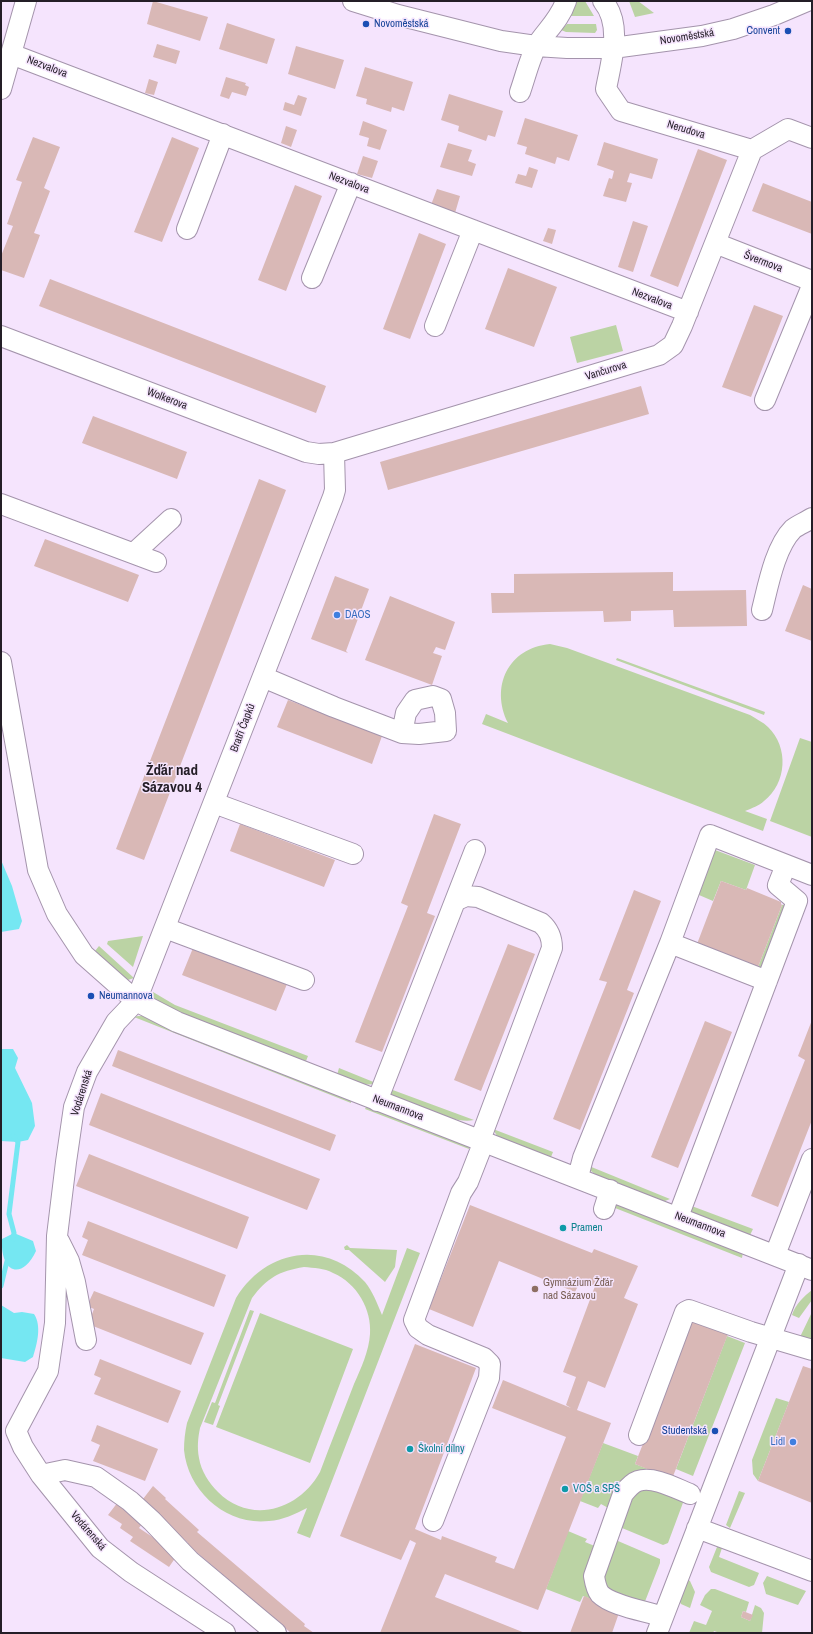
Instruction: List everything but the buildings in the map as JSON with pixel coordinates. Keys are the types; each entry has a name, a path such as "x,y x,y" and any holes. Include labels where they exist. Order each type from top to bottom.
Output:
{"street":[{"path":"1,90 26,1"},
{"name":"Novoměstská","path":"353,1 398,15 500,41 536,46 567,48 614,48 702,36 733,29 774,15 807,1"},
{"path":"520,92 536,46 563,10 566,1"},
{"name":"Nerudova","path":"603,1 608,8 613,22 614,48 606,89 621,111 752,150"},
{"name":"Nezvalova","path":"11,54 688,312"},
{"path":"752,150 788,129 812,138"},
{"path":"187,229 223,134"},
{"name":"Vančurova","path":"334,453 659,355 673,345 688,312 752,150"},
{"path":"312,278 351,183"},
{"path":"435,326 472,230"},
{"name":"Švermova","path":"715,243 812,281"},
{"path":"765,400 812,286"},
{"name":"Wolkerova","path":"1,336 306,452 320,454 334,453"},
{"name":"Bratří Čapků","path":"136,1001 333,497 335,490 334,453"},
{"path":"1,504 156,562"},
{"path":"762,610 774,564 784,542 793,529 812,518"},
{"path":"134,554 171,519"},
{"name":"Neumannova","path":"1,662 38,870 57,914 84,955 136,1001 176,1022 578,1178 607,1199 678,1216 806,1267"},
{"path":"263,677 334,707 402,733"},
{"path":"214,802 353,854"},
{"path":"578,1178 583,1158 670,943 710,835 812,875"},
{"path":"377,1101 457,900 475,850"},
{"path":"678,1216 797,901 778,885 786,865"},
{"path":"433,1521 489,1378 490,1364 484,1358 428,1335 418,1328 414,1320 461,1193 468,1182 552,948 549,930 541,923 478,896 466,896 457,900"},
{"path":"165,928 304,980"},
{"path":"670,943 767,981"},
{"name":"Vodárenská","path":"136,1001 116,1022 87,1072 74,1108 56,1236 55,1324 48,1371 16,1431 23,1447 41,1475 100,1548 131,1572 225,1633"},
{"path":"775,1255 812,1159"},
{"path":"56,1236 69,1261 75,1282 86,1340"},
{"path":"690,1494 649,1480 636,1481 630,1486 624,1494 594,1576 599,1593 660,1625 771,1338 806,1267"},
{"path":"639,1434 685,1312 689,1310 751,1332 812,1350"},
{"path":"41,1475 65,1470 96,1477 135,1506 152,1521 190,1561 276,1633"},
{"path":"697,1528 812,1571"}],"green space":[{"path":"574,1 585,1 594,16 570,16"},
{"path":"629,1 638,1 654,13 635,17"},
{"path":"567,24 596,24 597,30 595,33 566,32 561,30"},
{"path":"616,325 623,351 577,363 570,337"},
{"path":"550,644 567,648 750,715 766,725 775,735 782,754 781,775 772,793 764,801 745,811 767,819 763,831 482,724 486,714 508,723 503,709 501,696 502,683 506,672 514,661 523,653 535,647"},
{"path":"617,658 765,712 764,715 616,660"},
{"path":"800,738 812,742 812,837 770,821"},
{"path":"715,850 755,865 746,890 721,881 713,901 692,892"},
{"path":"788,904 762,969 758,967 782,905"},
{"path":"143,936 133,967 107,944 108,941"},
{"path":"99,946 134,978 128,980 114,970 95,951"},
{"path":"153,992 175,1005 308,1056 306,1061 173,1011 154,1000"},
{"path":"143,1016 165,1027 347,1099 351,1101 351,1103 134,1017"},
{"path":"339,1068 376,1083 366,1085 351,1081 337,1075"},
{"path":"390,1089 474,1120 456,1120 435,1114 396,1098 390,1093"},
{"path":"366,1107 469,1146 469,1149 365,1109"},
{"path":"493,1129 553,1152 551,1157 497,1136"},
{"path":"589,1166 670,1199 665,1201 658,1200 596,1175 591,1171"},
{"path":"615,1203 743,1252 742,1258 610,1206"},
{"path":"689,1205 753,1229 750,1235 692,1213"},
{"path":"347,1245 350,1248 397,1250 395,1267 385,1282 349,1250 345,1250 344,1247"},
{"path":"407,1248 420,1253 310,1538 297,1533 307,1508 279,1519 269,1521 253,1521 239,1518 225,1512 212,1503 193,1480 187,1465 184,1440 187,1423 236,1298 248,1282 263,1269 279,1260 296,1256 314,1255 332,1259 349,1268 365,1282 373,1294 382,1315","holes":["304,1267 319,1268 330,1271 349,1283 356,1290 366,1307 370,1325 368,1347 362,1366 320,1472 311,1485 300,1496 287,1504 274,1509 259,1510 245,1508 231,1502 218,1492 206,1476 198,1454 200,1428 252,1298 263,1285 274,1276"]},
{"path":"812,1290 812,1300 799,1318 792,1315 800,1301"},
{"path":"250,1310 254,1311 218,1405 220,1406 213,1425 204,1422 212,1402 215,1403"},
{"path":"812,1312 812,1340 800,1337"},
{"path":"260,1313 353,1349 310,1463 216,1427"},
{"path":"727,1336 745,1343 693,1476 676,1469"},
{"path":"776,1398 789,1402 758,1481 753,1474 752,1460"},
{"path":"603,1443 638,1456 635,1464 656,1472 610,1509 601,1504 598,1508 580,1501"},
{"path":"649,1485 684,1500 668,1543 663,1545 622,1528 619,1524 631,1495"},
{"path":"739,1491 745,1493 730,1528 726,1525"},
{"path":"568,1531 587,1539 585,1542 597,1547 601,1603 583,1596 580,1602 546,1589"},
{"path":"613,1541 618,1541 660,1559 660,1563 644,1604 608,1592 601,1580"},
{"path":"723,1545 719,1557 759,1573 754,1585 749,1587 711,1572 709,1567 717,1547"},
{"path":"767,1576 806,1591 798,1605 766,1594 763,1583"},
{"path":"686,1578 690,1581 695,1592 690,1608 681,1604 679,1600"},
{"path":"711,1589 715,1589 749,1602 746,1612 743,1611 741,1617 750,1621 755,1605 761,1608 764,1613 762,1633 720,1633 714,1631 713,1633 689,1633 694,1621 706,1625 712,1611 700,1605 705,1595"}],"water":[{"path":"1,860 12,886 22,921 19,929 1,932"},
{"path":"1,1049 13,1049 18,1058 15,1068 32,1103 35,1126 28,1140 18,1142 1,1141"},
{"path":"14,1233 33,1241 36,1251 24,1267 19,1269 13,1269 8,1266 2,1251 2,1239"},
{"path":"1,1305 14,1313 22,1312 34,1314 38,1324 36,1346 33,1357 25,1362 1,1358"}],"waterway":[{"path":"13,1136 18,1142 9,1214 14,1233 13,1239"},
{"path":"1,1286 7,1261"}],"place":[{"name":"Novoměstská","path":"366,24"},
{"name":"Convent","path":"788,31"},
{"name":"DAOS","path":"337,615"},
{"name":"Neumannova","path":"91,996"},
{"name":"Pramen","path":"563,1228"},
{"name":"Gymnázium Žďár nad Sázavou","path":"535,1289"},
{"name":"Studentská","path":"715,1431"},
{"name":"Lidl","path":"793,1442"},
{"name":"Školní dílny","path":"410,1449"},
{"name":"VOŠ a SPŠ","path":"565,1489"}],"district":[{"name":"Žďár nad Sázavou 4","path":"172,780"}]}
